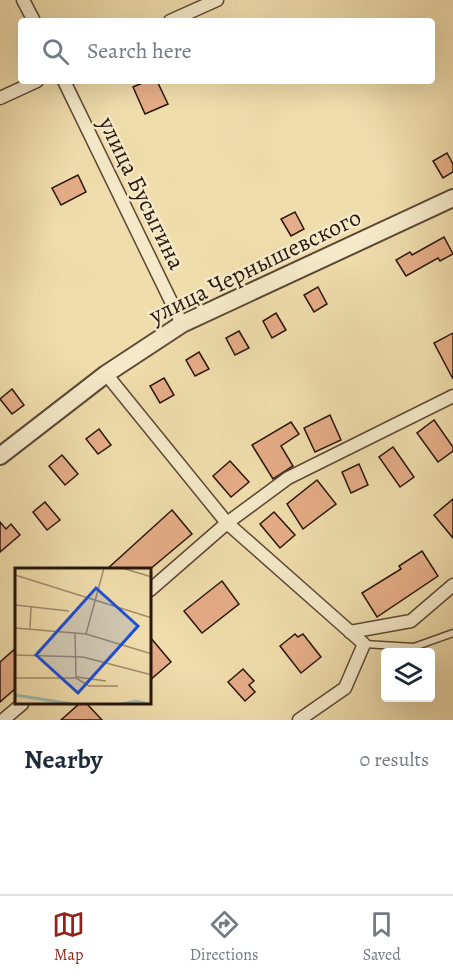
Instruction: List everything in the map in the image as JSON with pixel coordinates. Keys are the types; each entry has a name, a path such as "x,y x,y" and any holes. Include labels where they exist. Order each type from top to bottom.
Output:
{"street":[{"path":"23,0 32,18"},
{"path":"177,18 217,0"},
{"path":"0,98 30,84"},
{"name":"улица Бусыгина","path":"65,84 182,324"},
{"name":"улица Чернышевского","path":"0,456 106,374 182,324 453,198"},
{"path":"106,374 227,523 364,644 345,688 299,720"},
{"path":"152,588 227,523 288,478 453,396"},
{"path":"350,632 411,621 453,585"},
{"path":"3,720 21,705"}],"lane":[{"path":"364,644 414,647 453,633"}],"building":[{"path":"140,84 158,84 168,104 145,114 133,87"},
{"path":"447,153 453,164 453,172 443,178 433,161"},
{"path":"78,175 86,192 61,205 52,188"},
{"path":"295,212 304,229 291,236 281,219"},
{"path":"444,237 453,254 440,261 438,258 406,276 396,260 410,252 412,255"},
{"path":"318,287 327,304 314,312 304,295"},
{"path":"276,313 286,330 272,338 263,321"},
{"path":"239,331 249,348 235,355 226,338"},
{"path":"453,333 453,379 434,343"},
{"path":"199,352 209,369 195,376 186,360"},
{"path":"164,378 174,395 160,403 150,386"},
{"path":"12,389 24,405 12,414 0,399"},
{"path":"330,415 341,440 315,452 304,428"},
{"path":"434,420 453,447 453,451 438,462 417,433"},
{"path":"291,422 299,434 281,446 293,466 273,479 252,445"},
{"path":"99,429 111,445 98,454 86,439"},
{"path":"393,447 414,477 400,487 379,457"},
{"path":"62,455 78,474 65,485 49,466"},
{"path":"230,461 249,482 231,497 213,476"},
{"path":"359,464 368,485 351,493 342,472"},
{"path":"317,480 336,504 303,529 287,504"},
{"path":"453,499 453,538 434,515"},
{"path":"45,502 60,520 47,530 33,512"},
{"path":"172,510 192,534 151,568 108,568"},
{"path":"274,512 295,535 280,548 260,524"},
{"path":"0,522 6,529 11,524 20,535 0,552"},
{"path":"422,551 438,576 377,617 362,593 401,569 399,566"},
{"path":"222,581 239,604 202,633 184,611"},
{"path":"295,634 298,637 303,634 321,657 301,673 280,646"},
{"path":"152,639 171,662 152,678"},
{"path":"15,649 15,689 0,702 0,662"},
{"path":"243,669 254,681 249,685 255,692 245,701 228,682"},
{"path":"78,705 88,705 102,720 61,720"}]}
